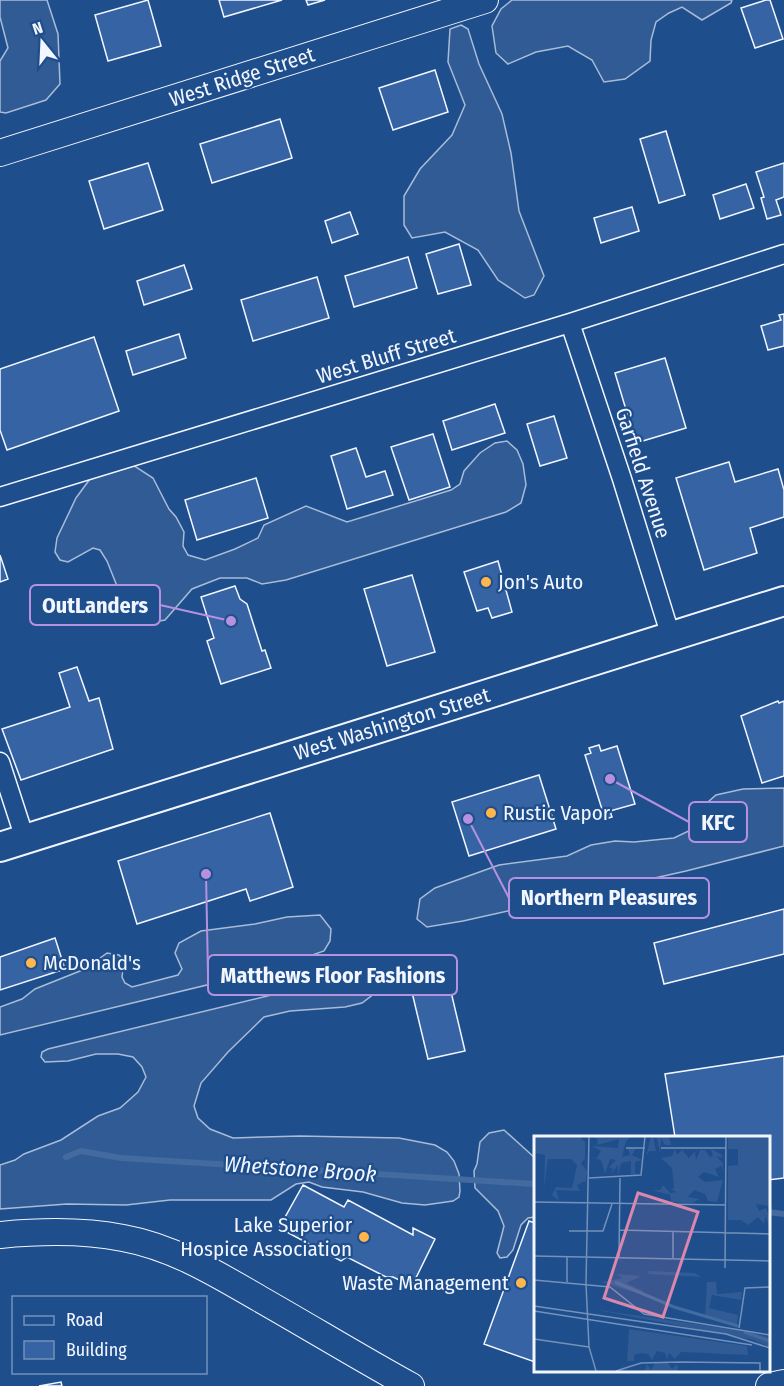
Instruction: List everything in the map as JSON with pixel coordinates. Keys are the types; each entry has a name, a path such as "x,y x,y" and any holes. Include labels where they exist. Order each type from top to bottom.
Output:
{"main road":[{"name":"West Washington Street","path":"12,843 784,601"}],"street":[{"name":"West Ridge Street","path":"0,153 485,0"},
{"name":"West Bluff Street","path":"0,497 570,323 784,255"},
{"name":"Garfield Avenue","path":"570,323 671,637"},
{"path":"0,762 12,843"},
{"path":"0,1235 72,1232 123,1238 152,1245 198,1264 411,1386"},
{"path":"769,1386 784,1383"}],"shaded area":[{"path":"0,0 47,0 58,34 60,84 46,100 6,113 0,112 0,61 8,48 0,17"},
{"path":"512,0 732,0 731,3 702,20 682,7 669,13 656,22 651,40 650,61 625,79 604,82 592,60 568,46 536,52 508,64 496,53 492,26 501,9"},
{"path":"461,25 468,29 479,64 502,114 511,153 519,211 544,276 534,295 525,298 498,280 478,250 445,232 412,238 404,225 404,196 420,169 452,135 465,105 448,62 450,29"},
{"path":"507,441 517,450 523,464 526,485 521,503 506,512 286,580 262,584 247,578 220,578 192,589 165,620 154,622 133,611 123,601 107,561 100,550 93,548 68,562 60,560 55,552 57,538 76,498 90,479 133,465 153,478 184,532 183,546 188,555 205,560 258,538 264,525 306,506 347,522 451,490 460,484 464,471 480,453 495,443"},
{"path":"784,788 784,846 686,871 463,921 427,927 417,919 420,899 435,888 499,865 567,856 591,845 615,841 634,842 674,838 693,829 701,819 701,808 716,795 743,789"},
{"path":"320,915 331,929 330,941 324,951 269,970 0,1035 0,1007 22,999 35,989 85,969 107,953 119,955 124,961 122,977 125,983 132,987 178,975 182,969 175,953 179,943 201,931 287,917"},
{"path":"356,977 371,980 379,990 362,1003 345,1007 290,1011 264,1017 228,1052 201,1083 194,1106 198,1118 210,1129 233,1138 300,1136 399,1138 435,1145 447,1152 454,1161 459,1174 459,1197 453,1201 425,1205 402,1203 363,1192 322,1187 309,1182 296,1184 271,1200 170,1200 126,1205 67,1204 0,1209 0,1165 61,1140 98,1116 120,1108 138,1092 146,1077 142,1067 133,1057 96,1054 68,1061 45,1062 41,1057 42,1052 288,991"},
{"path":"504,1130 534,1157 534,1217 528,1218 521,1225 513,1250 507,1257 500,1258 497,1253 504,1226 498,1211 475,1188 474,1171 480,1142 489,1133"}],"building":[{"path":"148,0 161,46 108,61 95,15"},
{"path":"219,0 282,0 224,17"},
{"path":"306,0 325,0 308,5"},
{"path":"770,0 783,39 755,48 741,8"},
{"path":"435,70 448,112 393,130 379,88"},
{"path":"280,119 292,158 212,183 200,144"},
{"path":"666,131 685,195 659,203 640,139"},
{"path":"148,163 163,210 104,229 89,181"},
{"path":"784,163 784,197 776,200 781,215 767,219 761,198 764,197 756,172"},
{"path":"746,184 754,208 720,219 713,195"},
{"path":"632,207 639,231 601,243 594,218"},
{"path":"350,212 358,234 332,243 325,221"},
{"path":"459,244 471,285 438,294 426,254"},
{"path":"408,257 417,288 354,307 345,276"},
{"path":"184,265 192,289 144,305 137,281"},
{"path":"317,277 329,318 253,341 241,300"},
{"path":"784,314 784,346 768,350 761,326 781,320 779,315"},
{"path":"179,334 186,358 133,375 126,351"},
{"path":"94,337 119,411 7,450 0,430 0,369"},
{"path":"665,358 686,428 636,443 615,373"},
{"path":"495,404 505,433 452,450 443,421"},
{"path":"554,416 567,458 540,466 527,424"},
{"path":"433,434 450,487 409,500 391,447"},
{"path":"356,448 366,477 385,471 393,495 347,509 331,456"},
{"path":"729,462 735,482 778,469 784,490 784,517 750,528 757,553 704,570 676,478"},
{"path":"256,478 268,518 197,540 185,500"},
{"path":"0,555 8,579 0,582"},
{"name":"Jon's Auto","path":"498,561 512,612 492,618 488,608 477,611 464,572"},
{"path":"412,575 435,652 387,666 364,589"},
{"path":"235,586 240,599 247,604 262,651 265,650 271,668 221,684 207,641 214,638 201,597"},
{"path":"77,667 89,701 99,698 113,749 21,780 2,729 70,707 59,673"},
{"path":"778,701 779,703 784,701 784,776 762,783 741,716"},
{"path":"599,745 601,751 617,746 635,804 610,811 612,817 605,819 585,755 591,753 589,748"},
{"path":"539,775 556,829 469,856 452,802"},
{"path":"270,813 293,887 250,901 246,889 137,924 118,861"},
{"path":"784,909 784,954 664,984 654,943"},
{"name":"McDonald's","path":"55,938 65,969 0,990 0,957"},
{"path":"447,975 465,1051 428,1059 410,984"},
{"path":"784,1056 784,1178 769,1180 769,1136 675,1136 665,1074"},
{"name":"Lake Superior Hospice Association","path":"303,1185 344,1207 348,1200 413,1235 413,1228 435,1239 412,1286 393,1277 386,1277 347,1257 341,1261 279,1228"},
{"name":"Waste Management","path":"529,1221 534,1223 534,1362 484,1344"},
{"path":"61,1382 62,1386 39,1386"}],"waterway":[{"name":"Whetstone Brook","path":"66,1157 81,1151 121,1158 534,1184"},
{"name":"Whetstone Brook","path":"769,1212 784,1214"}],"place":[{"name":"Jon's Auto","path":"486,582"},
{"name":"OutLanders","path":"231,621"},
{"name":"KFC","path":"610,779"},
{"name":"Rustic Vapor","path":"491,813"},
{"name":"Northern Pleasures","path":"468,819"},
{"name":"Matthews Floor Fashions","path":"206,874"},
{"name":"McDonald's","path":"31,963"},
{"name":"Lake Superior Hospice Association","path":"364,1237"},
{"name":"Waste Management","path":"521,1283"}]}
